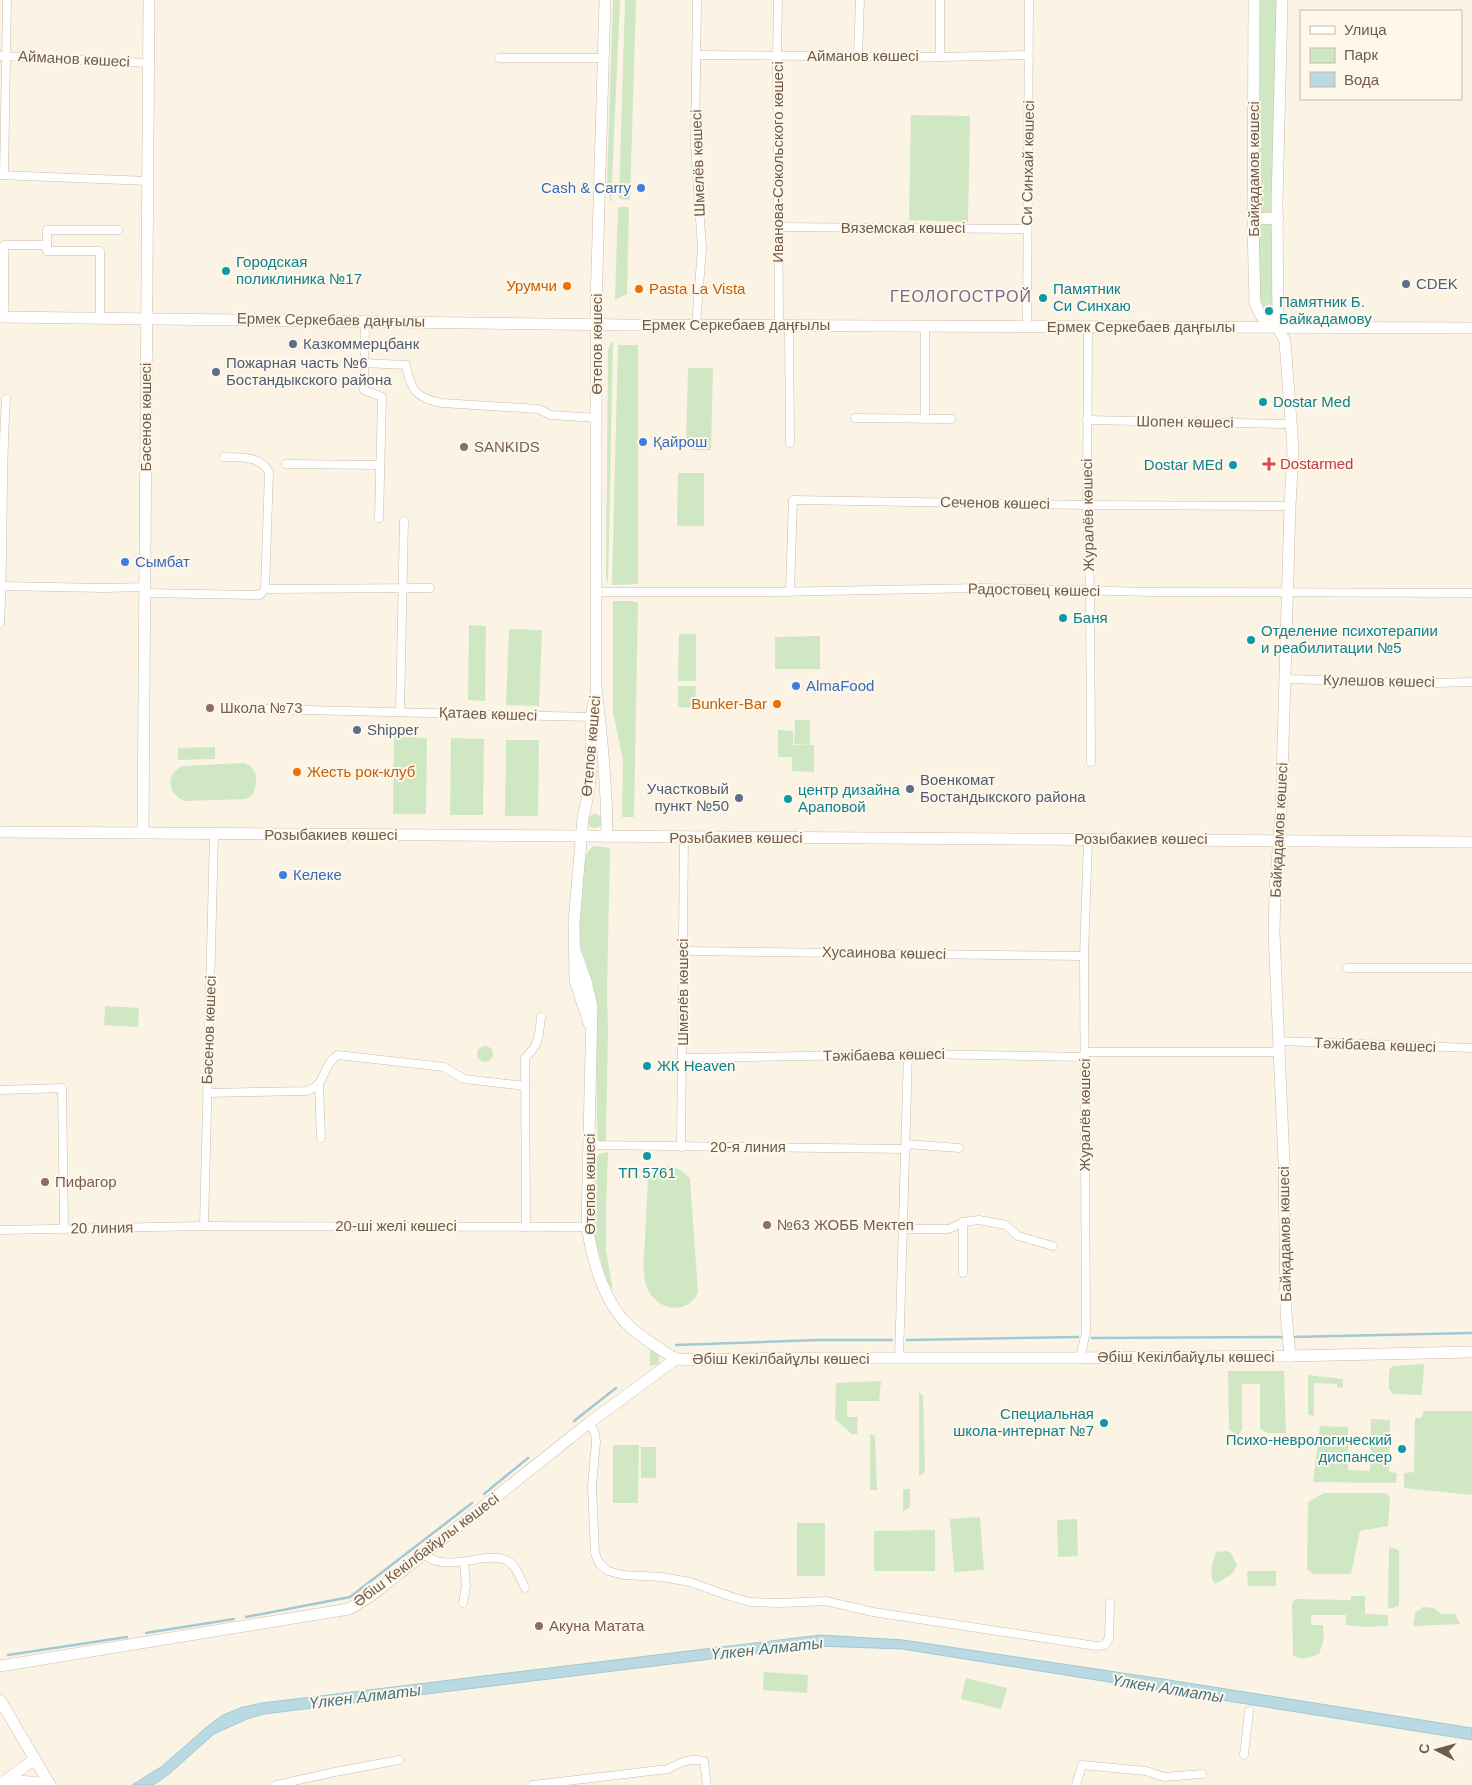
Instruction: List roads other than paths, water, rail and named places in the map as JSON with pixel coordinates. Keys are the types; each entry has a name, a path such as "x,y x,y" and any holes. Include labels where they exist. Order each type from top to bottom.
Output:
{"street":[{"path":"7,0 3,56 2,175 148,181"},
{"name":"Бәсенов көшесі","path":"143,834 149,0"},
{"name":"Өтепов көшесі","path":"605,0 596,324 596,688 607,811 607,837"},
{"name":"Шмелёв көшесі","path":"696,0 695,145 702,248 696,325"},
{"name":"Иванова-Сокольского көшесі","path":"778,0 778,227 790,443"},
{"path":"858,56 860,0"},
{"path":"940,0 940,56"},
{"name":"Си Синхай көшесі","path":"1027,326 1029,0"},
{"name":"Байқадамов көшесі","path":"1254,0 1254,303 1261,316 1278,328"},
{"name":"Байқадамов көшесі","path":"1282,0 1278,328 1284,341 1293,449 1282,813 1278,841 1274,932 1290,1356"},
{"name":"Айманов көшесі","path":"697,55 1029,55"},
{"name":"Айманов көшесі","path":"3,56 149,62"},
{"path":"498,58 603,58"},
{"path":"1253,219 1278,218"},
{"name":"Вяземская көшесі","path":"778,227 1027,228"},
{"path":"100,317 100,251 47,251 47,230 118,230"},
{"path":"2,316 4,245 47,245"},
{"name":"Ермек Серкебаев даңғылы","path":"2,316 696,325 1472,328"},
{"path":"365,320 364,390 382,397 379,518"},
{"path":"925,326 925,419"},
{"name":"Журалёв көшесі","path":"1088,327 1087,504 1090,591 1091,762"},
{"path":"364,363 406,365 409,382 416,394 432,401 539,409 550,415 596,418"},
{"path":"0,623 3,438 6,399"},
{"path":"855,418 951,420"},
{"name":"Шопен көшесі","path":"1087,420 1283,424"},
{"path":"1,586 104,588 260,595 265,589 269,472 264,463 248,458 224,457"},
{"path":"286,464 380,464"},
{"name":"Сеченов көшесі","path":"790,592 793,500 1290,506"},
{"path":"400,712 404,521"},
{"path":"265,589 430,588"},
{"name":"Радостовец көшесі","path":"597,592 750,594 790,592 830,594 981,588 1090,591 1472,594"},
{"name":"Кулешов көшесі","path":"1285,679 1436,683 1472,682"},
{"name":"Өтепов көшесі","path":"596,688 591,717 591,770 581,837 574,924 575,981 587,1016 591,1035 588,1227 599,1275 620,1316 638,1334 676,1359"},
{"name":"Қатаев көшесі","path":"266,710 591,717"},
{"name":"Розыбакиев көшесі","path":"0,832 1472,842"},
{"name":"Бәсенов көшесі","path":"204,1226 214,834"},
{"name":"Шмелёв көшесі","path":"681,1147 684,838"},
{"name":"Журалёв көшесі","path":"1080,1358 1086,1332 1084,956 1088,839"},
{"name":"Хусаинова көшесі","path":"683,951 1084,956"},
{"path":"1348,968 1472,968"},
{"path":"526,1227 525,1058 534,1050 539,1036 541,1018"},
{"name":"Тәжібаева көшесі","path":"682,1058 908,1054 1085,1054 1279,1046 1472,1048"},
{"path":"899,1358 908,1054"},
{"path":"321,1138 319,1085 329,1063 338,1055 444,1067 464,1079 525,1086"},
{"path":"207,1093 306,1091 314,1089 319,1085"},
{"path":"0,1090 62,1088 64,1228"},
{"name":"20-я линия","path":"589,1145 681,1147 906,1146 959,1148"},
{"path":"903,1229 949,1229 964,1222 979,1220 1006,1225 1018,1236 1053,1246"},
{"path":"963,1273 964,1222"},
{"name":"20-ші желі көшесі","path":"204,1226 588,1227"},
{"name":"20 линия","path":"0,1230 204,1226"},
{"name":"Әбіш Кекілбайұлы көшесі","path":"0,1666 349,1608 372,1595 589,1423 676,1359 1080,1358 1472,1352"},
{"path":"589,1423 595,1433 596,1442 592,1486 595,1553 599,1564 608,1571 623,1575 662,1577 690,1582 750,1602 826,1601 873,1612 1096,1646 1105,1645 1109,1638 1110,1603"},
{"path":"424,1554 433,1561 464,1562 503,1558 515,1568 525,1588"},
{"path":"462,1603 466,1586 464,1562"},
{"path":"0,1700 50,1785"},
{"path":"1244,1755 1249,1711"},
{"path":"3,1782 35,1759"},
{"path":"533,1785 668,1769 686,1760 695,1759 704,1761 706,1785"},
{"path":"276,1785 399,1760"},
{"path":"1076,1785 1082,1765 1146,1771 1164,1777 1202,1774"},
{"path":"3,1782 19,1781 50,1785"}],"water":[{"name":"Үлкен Алматы","path":"820,1635 903,1640 1472,1728 1472,1740 902,1649 817,1646 264,1714 247,1719 214,1734 168,1775 153,1785 132,1785 161,1767 223,1715 243,1707 262,1703"}],"waterway":[{"path":"1291,1337 1472,1333"},
{"path":"907,1340 1078,1337"},
{"path":"1092,1338 1286,1337"},
{"path":"676,1345 819,1340 892,1340"},
{"path":"574,1421 616,1388"},
{"path":"484,1494 528,1458"},
{"path":"246,1617 350,1597 472,1503"},
{"path":"146,1633 234,1619"},
{"path":"8,1655 127,1637"}],"place":[{"name":"Cash & Carry","path":"641,188"},
{"name":"Городская поликлиника №17","path":"226,271"},
{"name":"CDEK","path":"1406,284"},
{"name":"Урумчи","path":"567,286"},
{"name":"Pasta La Vista","path":"639,289"},
{"name":"Памятник Си Синхаю","path":"1043,298"},
{"name":"Памятник Б. Байкадамову","path":"1269,311"},
{"name":"Казкоммерцбанк","path":"293,344"},
{"name":"Пожарная часть №6 Бостандыкского района","path":"216,372"},
{"name":"Dostar Med","path":"1263,402"},
{"name":"Қайрош","path":"643,442"},
{"name":"SANKIDS","path":"464,447"},
{"name":"Dostarmed","path":"1269,464"},
{"name":"Dostar MEd","path":"1233,465"},
{"name":"Сымбат","path":"125,562"},
{"name":"Баня","path":"1063,618"},
{"name":"Отделение психотерапии и реабилитации №5","path":"1251,640"},
{"name":"AlmaFood","path":"796,686"},
{"name":"Bunker-Bar","path":"777,704"},
{"name":"Школа №73","path":"210,708"},
{"name":"Shipper","path":"357,730"},
{"name":"Жесть рок-клуб","path":"297,772"},
{"name":"Военкомат Бостандыкского района","path":"910,789"},
{"name":"Участковый пункт №50","path":"739,798"},
{"name":"центр дизайна Араповой","path":"788,799"},
{"name":"Келеке","path":"283,875"},
{"name":"ЖК Heaven","path":"647,1066"},
{"name":"ТП 5761","path":"647,1156"},
{"name":"Пифагор","path":"45,1182"},
{"name":"№63 ЖОББ Мектеп","path":"767,1225"},
{"name":"Специальная школа-интернат №7","path":"1104,1423"},
{"name":"Психо-неврологический диспансер","path":"1402,1449"},
{"name":"Акуна Матата","path":"539,1626"}],"district":[{"name":"ГЕОЛОГОСТРОЙ","path":"961,296"}]}
